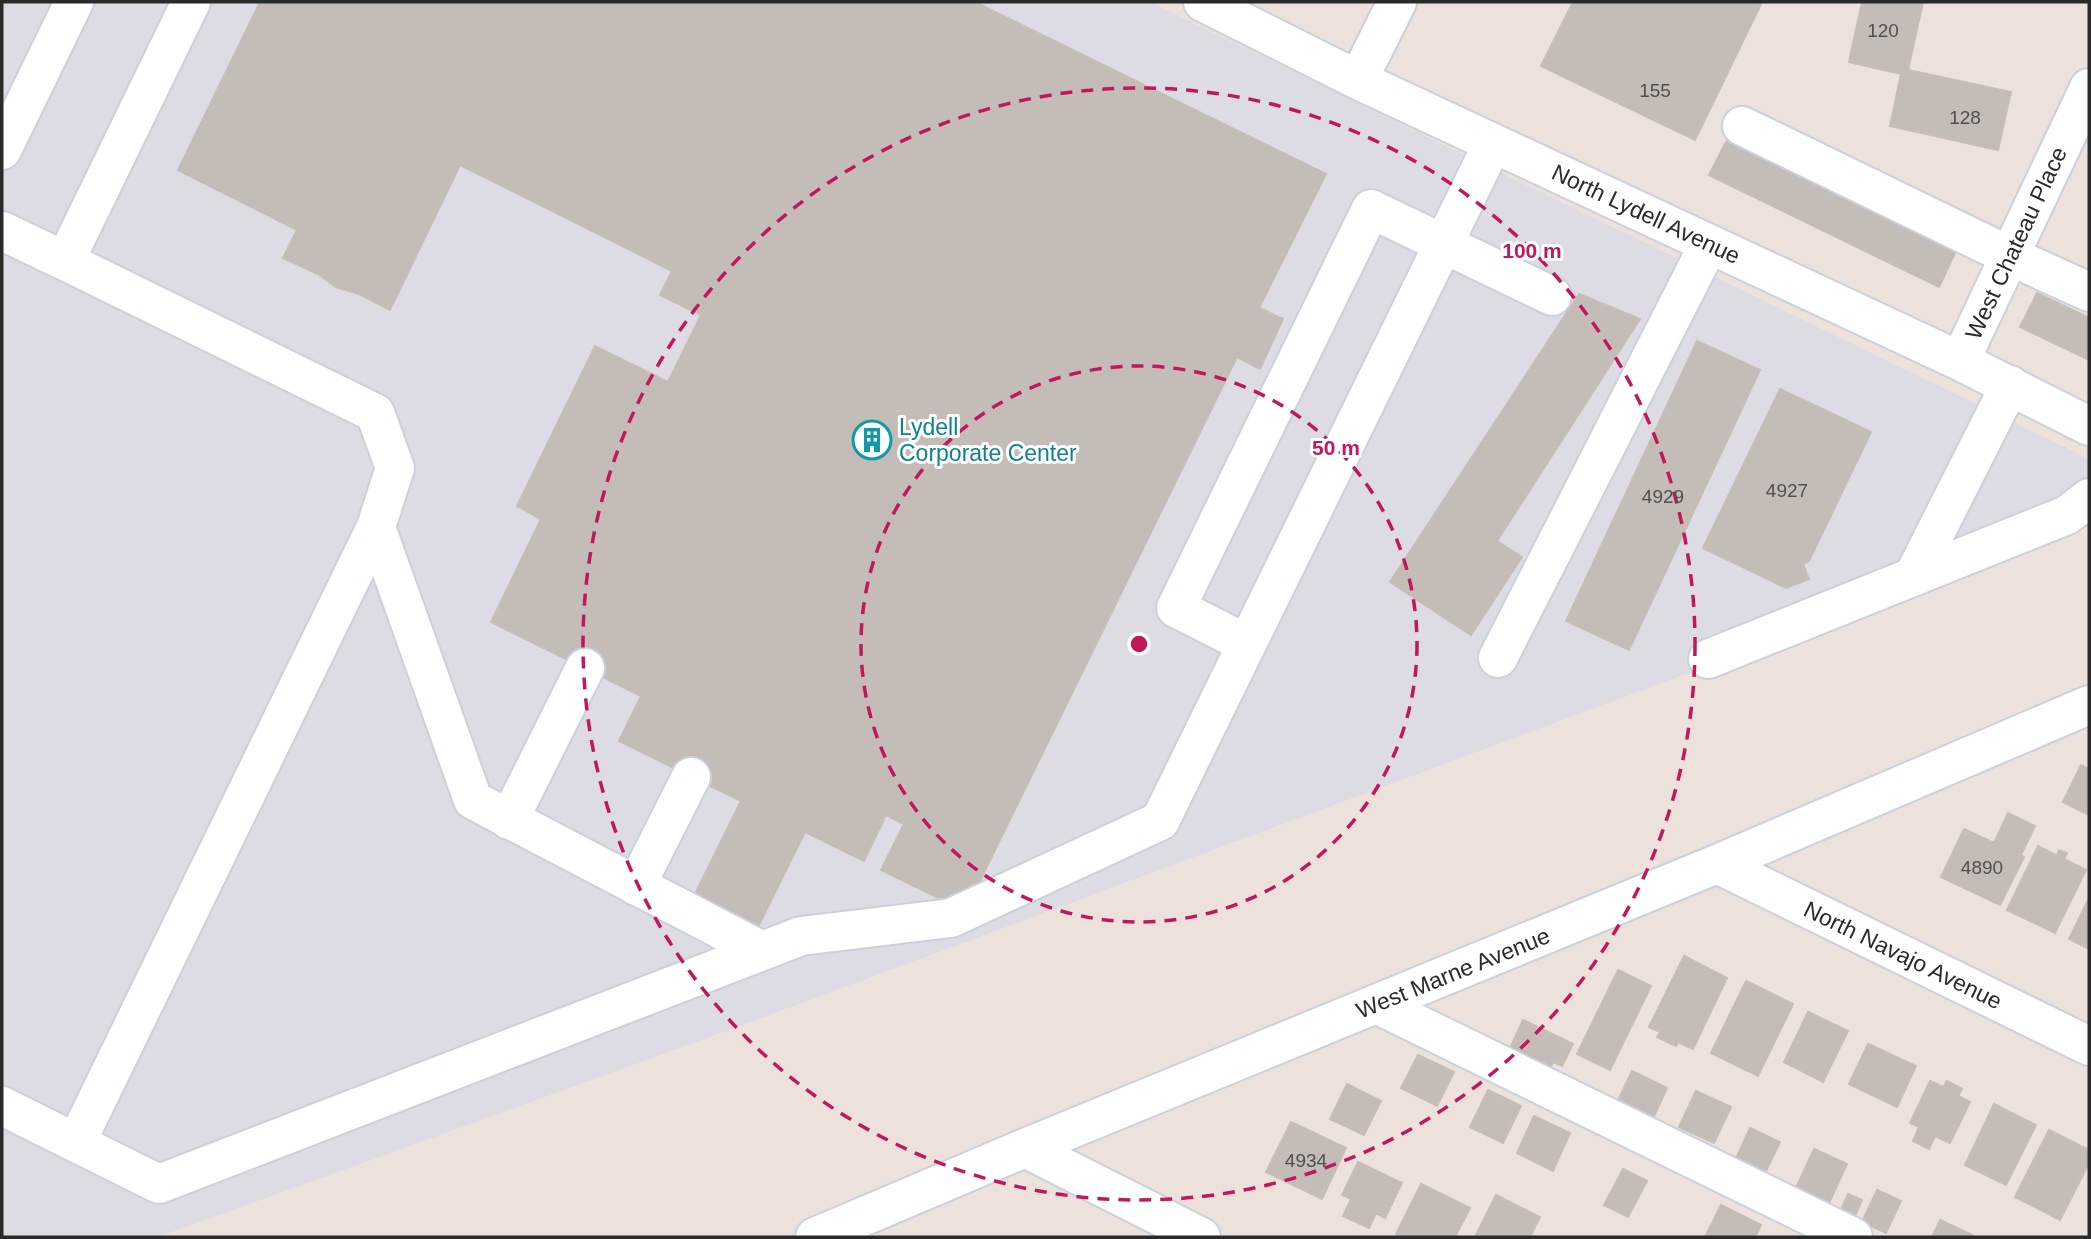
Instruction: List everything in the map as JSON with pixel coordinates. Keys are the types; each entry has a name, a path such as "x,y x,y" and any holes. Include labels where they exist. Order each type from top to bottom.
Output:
{"street":[{"path":"2,150 74,2"},
{"path":"65,261 191,2"},
{"name":"North Lydell Avenue","path":"1203,2 1258,14 1358,80 1960,361 2089,426"},
{"path":"1358,80 1397,2"},
{"name":"West Chateau Place","path":"1960,361 2089,88"},
{"path":"1742,125 2089,292"},
{"path":"2,1106 159,1184 801,936 951,918 1160,821 1493,143"},
{"path":"1247,644 1176,608 1371,209 1552,296"},
{"path":"2,231 375,413 395,468 376,527 76,1143"},
{"path":"1499,658 1709,244"},
{"path":"1913,577 2010,385"},
{"path":"1708,659 2067,515 2089,498"},
{"path":"376,527 472,800 762,951"},
{"path":"509,820 585,668"},
{"name":"West Marne Avenue","path":"815,1237 1717,864 2078,720"},
{"path":"636,886 691,777"},
{"name":"North Navajo Avenue","path":"1717,864 2089,1046"},
{"path":"1376,1004 1853,1237"},
{"path":"1025,1148 1201,1237"}],"shaded area":[{"path":"2,2 1150,2 2089,459 2089,524 732,1029 158,1237 2,1237"}],"building":[{"name":"Lydell Corporate Center","path":"260,2 975,2 1326,174 1259,308 1283,319 1260,369 1237,357 972,897 951,904 881,870 904,824 886,815 864,861 805,832 757,929 693,898 741,801 619,741 641,696 491,622 541,519 517,506 595,346 668,382 701,315 660,295 672,271 460,165 390,310 359,294 336,287 318,274 283,258 297,230 178,170"},
{"path":"1573,2 1762,2 1695,140 1541,66"},
{"path":"1862,2 1923,2 1908,70 2011,92 1998,150 1890,126 1901,74 1849,62"},
{"path":"1727,140 1956,251 1939,287 1709,175"},
{"path":"2037,293 2089,318 2089,360 2020,327"},
{"path":"1579,294 1640,319 1497,541 1522,557 1471,635 1390,582"},
{"path":"1697,341 1760,370 1629,650 1566,621"},
{"path":"1780,389 1871,432 1809,561 1803,564 1809,579 1786,588 1703,548"},
{"path":"2081,765 2089,769 2089,815 2063,802"},
{"path":"2008,813 2035,826 2021,855 2024,857 2000,905 1941,877 1964,829 1994,843"},
{"path":"2038,846 2057,856 2059,850 2067,853 2064,859 2086,870 2055,933 2007,910"},
{"path":"2089,898 2089,949 2069,939"},
{"path":"1684,956 1727,978 1693,1049 1678,1042 1676,1046 1657,1037 1660,1032 1649,1027"},
{"path":"1618,970 1651,986 1610,1070 1577,1054"},
{"path":"1746,981 1793,1004 1758,1076 1711,1053"},
{"path":"1808,1012 1848,1031 1823,1082 1784,1062"},
{"path":"1523,1020 1573,1044 1562,1066 1553,1062 1549,1072 1508,1053"},
{"path":"1868,1044 1916,1066 1897,1107 1849,1084"},
{"path":"1418,1055 1454,1072 1437,1106 1401,1088"},
{"path":"1632,1071 1667,1088 1651,1123 1615,1107"},
{"path":"1930,1081 1943,1087 1947,1081 1962,1089 1958,1096 1970,1102 1950,1143 1935,1136 1929,1149 1913,1141 1919,1127 1910,1123"},
{"path":"1347,1084 1381,1101 1364,1135 1330,1119"},
{"path":"1488,1090 1521,1106 1503,1143 1470,1127"},
{"path":"1696,1091 1731,1107 1714,1143 1679,1127"},
{"path":"1994,1104 2036,1125 2006,1185 1965,1165"},
{"path":"1534,1116 1570,1133 1553,1171 1517,1153"},
{"path":"1291,1122 1346,1148 1322,1199 1266,1172"},
{"path":"1750,1128 1780,1142 1764,1175 1735,1161"},
{"path":"2049,1130 2089,1150 2089,1163 2060,1220 2015,1197"},
{"path":"1814,1149 1847,1164 1829,1203 1796,1188"},
{"path":"1358,1162 1402,1183 1385,1218 1376,1213 1369,1228 1343,1216 1351,1199 1342,1195"},
{"path":"1623,1169 1647,1181 1628,1217 1604,1205"},
{"path":"1421,1184 1470,1208 1455,1237 1401,1237 1396,1234"},
{"path":"1877,1190 1901,1201 1886,1233 1862,1222"},
{"path":"1848,1194 1862,1200 1855,1216 1841,1210"},
{"path":"1496,1195 1540,1217 1530,1237 1475,1237"},
{"path":"1721,1205 1761,1225 1755,1237 1705,1237"},
{"path":"1940,1220 1972,1235 1971,1237 1932,1237"}],"place":[{"name":"Lydell Corporate Center","path":"872,440"}]}
